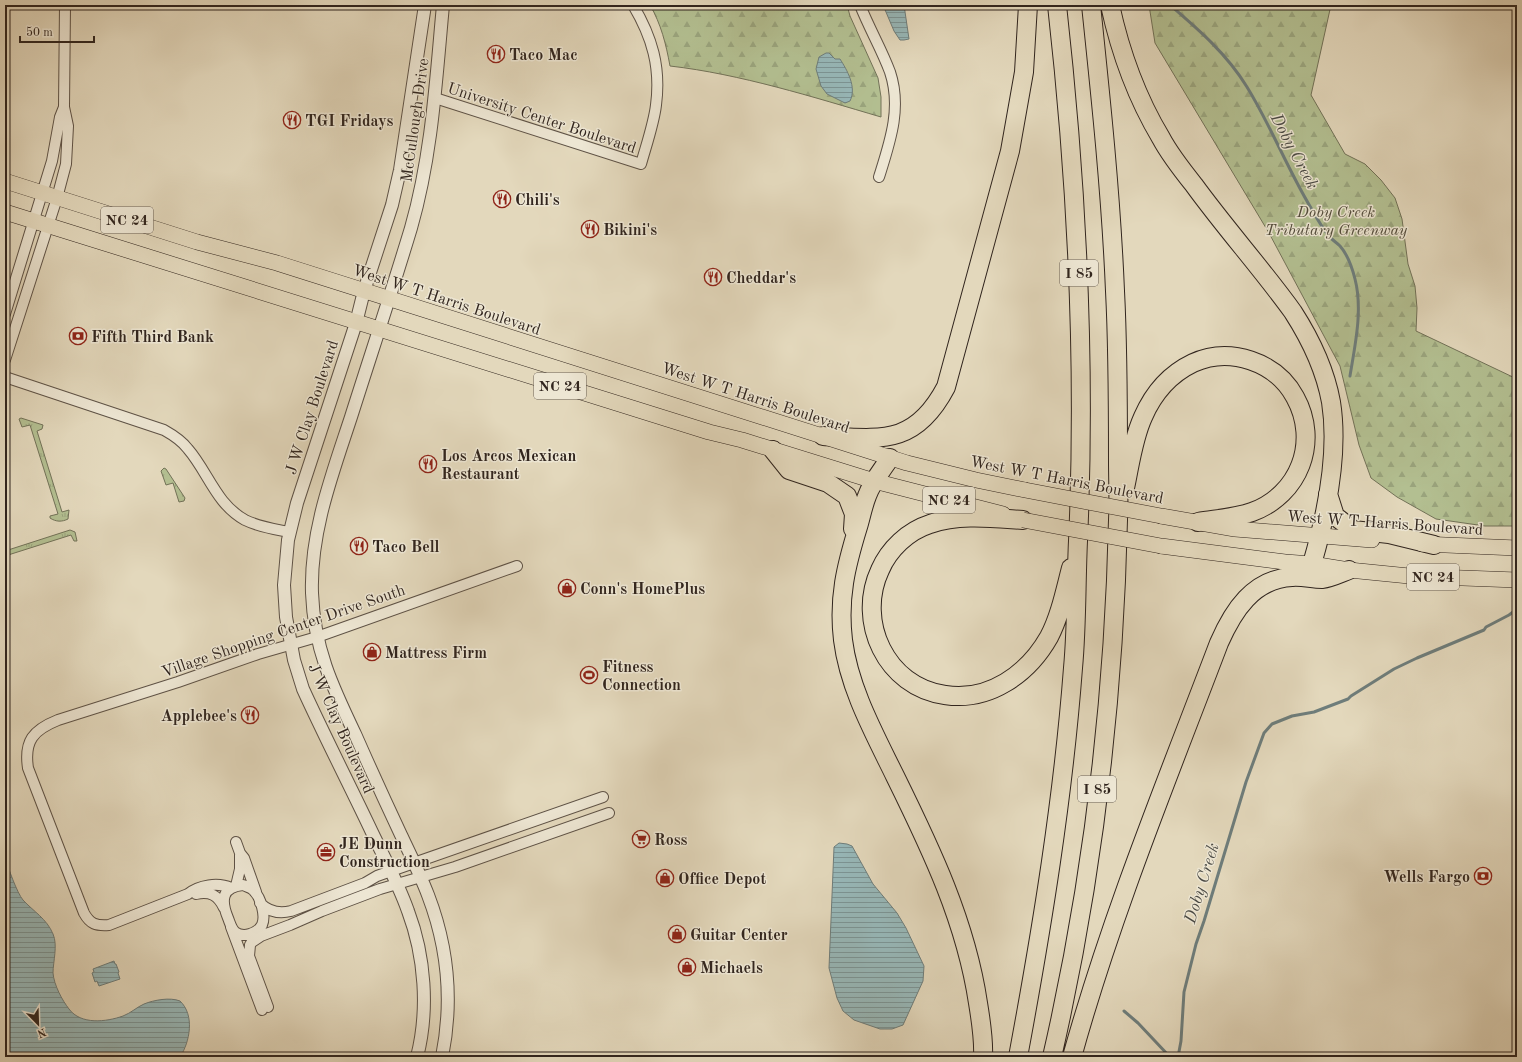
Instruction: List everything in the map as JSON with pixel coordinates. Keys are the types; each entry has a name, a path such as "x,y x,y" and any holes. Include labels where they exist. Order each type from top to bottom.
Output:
{"highway":[{"path":"823,436 868,439 884,438 896,435 919,422 929,414 937,404 946,387 1010,151 1024,72 1028,5"},
{"name":"I 85","path":"1018,1057 1041,929 1064,767 1076,631 1078,542 1081,498 1078,259 1068,119 1057,5"},
{"name":"I 85","path":"1052,1057 1074,952 1096,800 1113,631 1118,518 1118,398 1115,283 1108,171 1091,5"},
{"path":"1110,5 1124,56 1160,138 1202,197 1274,286 1293,312 1303,328 1319,361 1330,402 1332,424 1330,476 1320,536 1312,564"},
{"path":"1118,518 1138,429 1142,417 1160,389 1171,377 1197,362 1211,357 1228,355 1244,358 1269,369 1287,385 1295,397 1302,412 1305,426 1306,442 1303,458 1299,472 1290,485 1267,505 1252,512 1240,515 1198,522"},
{"path":"773,450 789,470 828,483 847,496 854,514 852,545"},
{"path":"890,458 874,481 866,496 845,571 842,595 843,640 848,666 857,693 932,852 959,920 975,982 981,1021 983,1057"},
{"path":"1327,493 1335,516 1353,530 1389,534 1434,544"},
{"path":"1023,520 980,518 946,520 929,524 915,531 890,551 883,562 873,588 871,616 877,639 882,650 897,670 907,678 931,692 960,696 975,695 990,691 1003,685 1015,676 1037,654 1049,637 1057,616 1078,542"},
{"path":"1072,1057 1085,1010 1109,937 1219,643 1237,608 1247,596 1270,582 1293,576 1323,579 1349,570"}],"main road":[{"name":"West W T Harris Boulevard","path":"5,181 197,242 271,262 364,291 890,458 976,480 1161,516 1235,528 1320,536 1517,548"},
{"name":"NC 24","path":"5,212 708,432 874,481 1023,520 1161,546 1285,562 1312,564 1349,570 1409,576 1517,580"}],"street":[{"path":"5,360 49,226 67,156 68,126 64,107 65,5"},
{"name":"McCullough Drive","path":"364,291 392,205 400,170 425,5"},
{"name":"McCullough Drive","path":"380,330 411,228 424,175 433,122 443,5"},
{"name":"University Center Boulevard","path":"435,98 641,164 656,106 658,88 656,62 651,38 633,5"},
{"path":"860,5 890,72 895,95 895,118 892,134 879,177"},
{"path":"5,314 43,194 55,150 60,117 64,107"},
{"name":"J W Clay Boulevard","path":"364,291 356,323 297,503 289,532 284,585 286,616 291,644 303,689 409,911 421,960 423,984 423,1010 417,1056"},
{"name":"J W Clay Boulevard","path":"380,330 321,511 312,571 312,594 317,637 332,684 421,878 440,933 447,974 448,1015 446,1039 442,1057"},
{"path":"5,377 164,430 189,449 223,502 234,513 256,525 289,532"},
{"name":"Village Shopping Center Drive South","path":"233,887 225,885 207,886 193,890 188,894 109,925 100,926 93,924 88,920 27,761 26,754 29,743 36,732 46,725 58,720 291,644 317,637 518,566"},
{"path":"233,887 249,887 271,911 284,913 291,912 365,883 377,876 603,797"},
{"path":"252,942 261,936 322,911 396,883 421,878 609,813"},
{"path":"224,908 224,898 233,887 240,869 240,854 236,842"},
{"path":"188,894 208,893 218,898 224,908 265,1009 249,956 249,950 264,918 264,913 244,858 240,854"},
{"path":"231,927 234,931 246,935 259,929"}],"green space":[{"path":"650,5 847,5 850,16 878,78 881,97 881,117 750,80 670,66 663,34"},
{"name":"Doby Creek Tributary Greenway","path":"1149,5 1331,5 1311,95 1345,154 1365,164 1381,180 1395,198 1402,219 1408,264 1415,286 1417,308 1416,331 1517,379 1517,526 1485,526 1436,519 1397,497 1371,478 1359,445 1340,366 1269,233 1155,43"},
{"path":"21,418 43,425 42,429 37,431 62,512 69,510 68,519 64,521 50,518 50,516 58,514 30,425 22,427 19,419"},
{"path":"164,468 185,498 184,501 179,502 173,483 166,485 161,471"},
{"path":"70,530 75,532 77,541 74,541 71,535 5,556 5,551"}],"water":[{"path":"883,5 904,5 909,39 900,40 894,31"},
{"path":"829,53 835,59 840,59 846,68 852,84 852,96 850,101 845,103 827,94 821,86 816,69 819,57"},
{"path":"839,843 852,846 873,884 897,913 906,928 924,966 923,981 903,1025 892,1029 880,1029 854,1020 843,1011 837,998 829,968 834,847"},
{"path":"5,858 21,897 44,920 53,934 55,943 53,969 54,978 59,992 69,1009 80,1018 102,1021 123,1016 141,1005 152,1001 167,999 180,1001 188,1014 189,1029 186,1044 180,1057 5,1057"},
{"path":"114,961 119,972 120,979 99,986 97,981 95,982 92,973 94,972 93,969"}],"waterway":[{"name":"Doby Creek","path":"1170,5 1212,43 1239,75 1256,102 1294,178 1317,219 1326,233 1340,246 1347,257 1355,279 1358,303 1356,340 1350,376"},
{"name":"Doby Creek","path":"1178,1057 1181,1041 1184,992 1196,944 1246,782 1264,733 1272,724 1292,716 1314,712 1348,699 1394,669 1484,630 1486,627 1517,609"},
{"path":"1124,1011 1138,1023 1170,1057"}],"place":[{"name":"Taco Mac","path":"496,54"},
{"name":"TGI Fridays","path":"292,120"},
{"name":"Chili's","path":"502,199"},
{"name":"Bikini's","path":"590,229"},
{"name":"Cheddar's","path":"713,277"},
{"name":"Fifth Third Bank","path":"78,336"},
{"name":"Los Arcos Mexican Restaurant","path":"428,464"},
{"name":"Taco Bell","path":"359,546"},
{"name":"Conn's HomePlus","path":"567,588"},
{"name":"Mattress Firm","path":"372,652"},
{"name":"Fitness Connection","path":"589,675"},
{"name":"Applebee's","path":"250,715"},
{"name":"Ross","path":"641,839"},
{"name":"JE Dunn Construction","path":"326,852"},
{"name":"Wells Fargo","path":"1483,876"},
{"name":"Office Depot","path":"665,878"},
{"name":"Guitar Center","path":"677,934"},
{"name":"Michaels","path":"687,967"}]}
